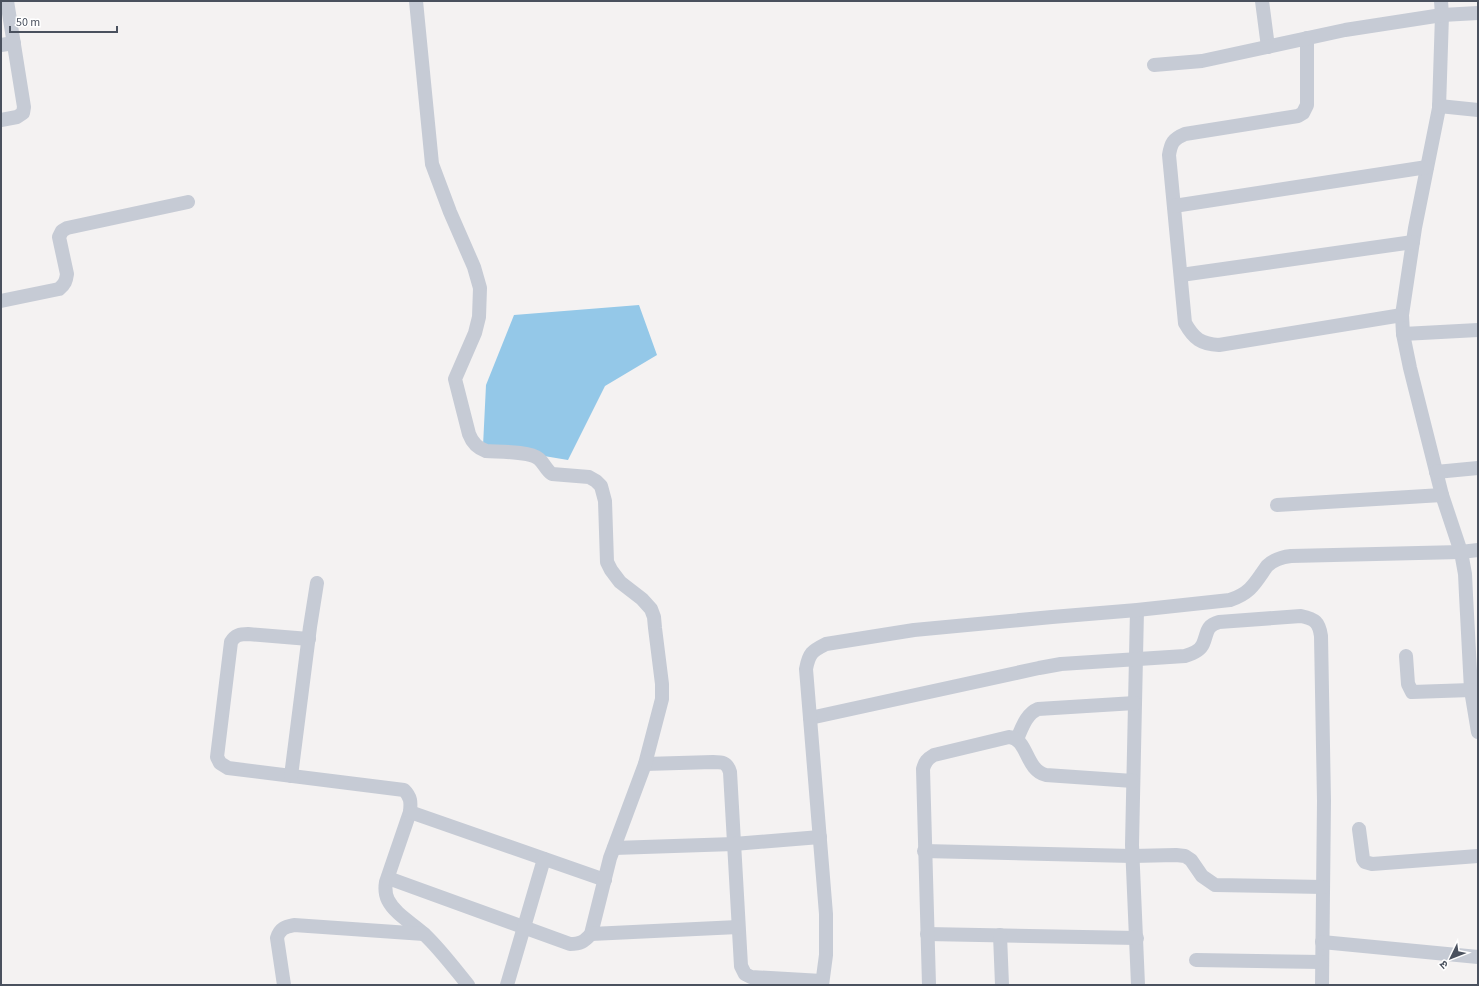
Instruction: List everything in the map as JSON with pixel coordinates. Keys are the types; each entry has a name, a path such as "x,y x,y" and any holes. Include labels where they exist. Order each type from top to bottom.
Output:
{"street":[{"path":"1,120 17,117 23,113 24,107 7,44 7,1"},
{"path":"388,878 570,944 584,942 590,934 614,848 645,764 662,699 662,684 654,617 651,609 642,599 620,582 607,562 605,501 601,486 596,480 590,477 552,474 540,460 535,457 486,451 472,442 469,434 454,379 475,333 479,317 480,288 474,267 450,212 432,164 416,1"},
{"path":"1262,1 1268,46"},
{"path":"1440,1 1442,15 1439,106 1413,242 1402,315 1403,334 1410,368 1442,495 1461,552 1465,574 1471,690 1478,732"},
{"path":"1154,65 1202,61 1345,30 1442,15 1478,13"},
{"path":"1307,38 1306,105 1303,113 1298,116 1185,134 1176,138 1171,146 1169,155 1185,323 1197,339 1208,345 1219,345 1402,315"},
{"path":"1439,106 1478,110"},
{"path":"1174,206 1427,167"},
{"path":"1,302 59,289 64,285 67,274 59,237 62,231 67,228 188,202"},
{"path":"1181,275 1413,242"},
{"path":"1403,334 1478,330"},
{"path":"1436,472 1478,468"},
{"path":"1277,505 1442,495"},
{"path":"645,764 722,762 728,765 730,772 739,958 741,966 745,974 751,977 822,983 826,955 826,914 806,669 809,656 815,650 826,644 914,630 1230,600 1240,597 1248,592 1271,562 1279,558 1291,556 1461,552 1478,550"},
{"path":"291,776 317,583"},
{"path":"1137,610 1132,856 1138,985"},
{"path":"810,718 1061,664 1185,656 1193,654 1203,645 1208,628 1212,623 1302,616 1312,618 1320,629 1321,644 1324,801 1322,985"},
{"path":"309,639 242,634 233,637 231,642 217,758 220,763 228,768 404,790 409,795 411,802 410,812 388,878 385,890 387,899 393,908 424,934 442,953 468,985"},
{"path":"1406,656 1408,684 1412,692 1471,690"},
{"path":"1017,739 1028,717 1032,712 1038,709 1135,703"},
{"path":"929,985 924,851 923,769 924,763 928,758 934,755 1009,737 1017,739 1020,742 1034,769 1040,774 1133,781"},
{"path":"410,812 605,880"},
{"path":"1359,829 1363,859 1365,862 1372,864 1478,856"},
{"path":"614,848 734,844 820,837"},
{"path":"924,851 1132,856 1176,854 1185,856 1192,860 1208,881 1214,885 1323,887"},
{"path":"507,985 544,859"},
{"path":"284,985 277,938 279,932 283,928 294,925 424,934"},
{"path":"590,934 738,927"},
{"path":"927,934 1137,938"},
{"path":"1000,935 1002,985"},
{"path":"1322,942 1478,957"},
{"path":"1196,960 1322,962"}],"water":[{"path":"639,305 657,355 605,386 568,460 483,446 486,385 514,315"}]}
